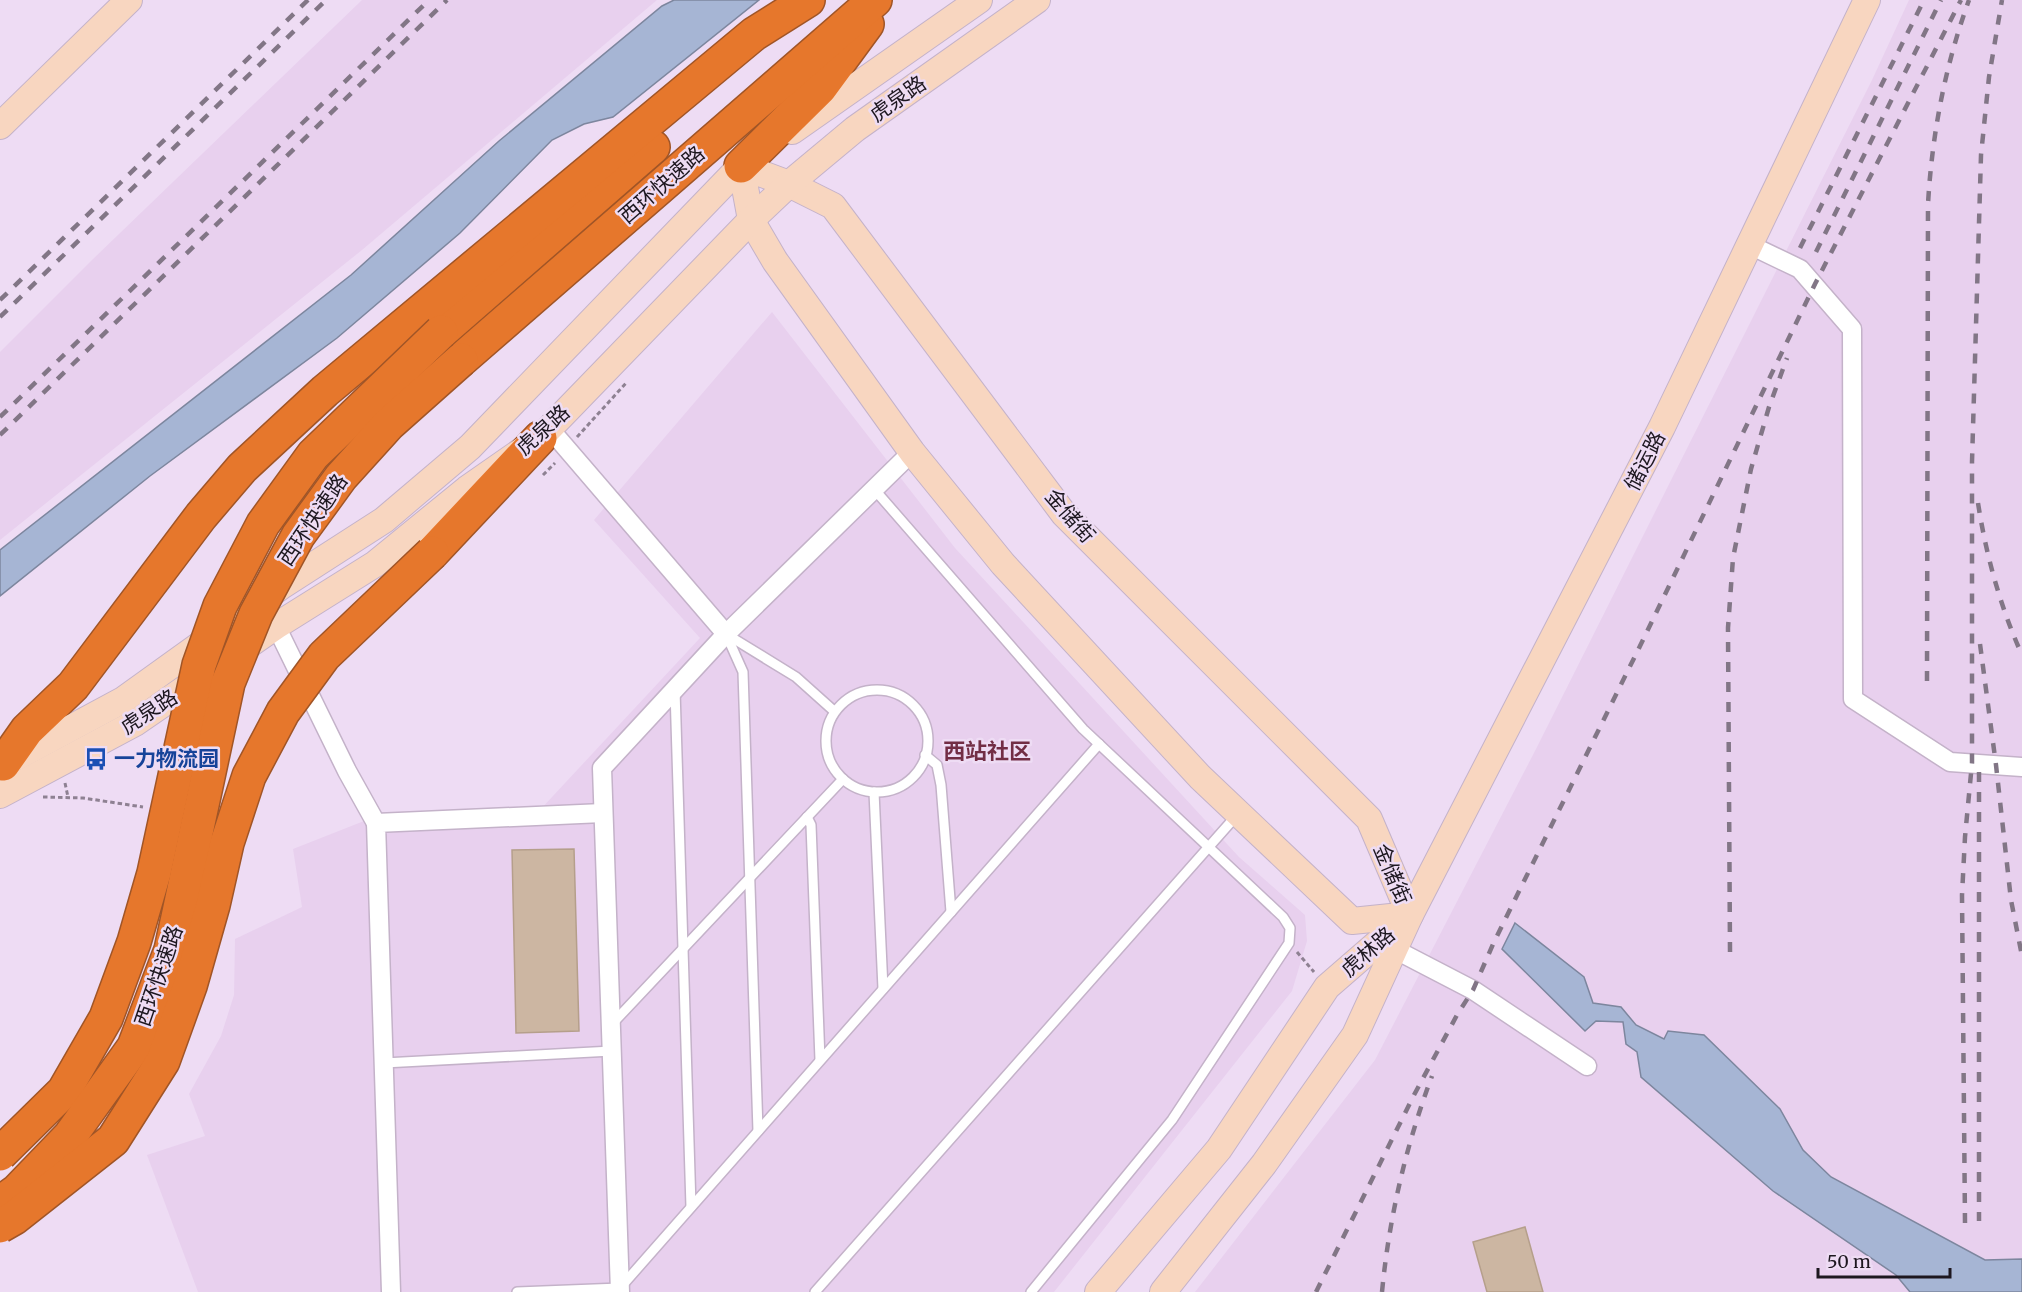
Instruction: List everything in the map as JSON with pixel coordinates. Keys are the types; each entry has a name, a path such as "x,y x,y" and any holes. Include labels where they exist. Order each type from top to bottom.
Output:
{"highway":[{"path":"1,775 27,730 73,686 201,516 242,468 325,391 754,34 808,0"},
{"name":"西环快速路","path":"0,1155 64,1090 106,1018 134,942 154,873 199,665 220,606 263,524 313,455 441,332 821,0"},
{"name":"西环快速路","path":"0,1203 17,1191 70,1136 134,1047 171,950 228,683 256,614 293,545 341,477 388,424 875,0"},
{"path":"741,166 820,88 884,0"},
{"path":"0,1226 14,1218 113,1140 164,1061 190,986 213,905 227,843 249,776 283,712 324,656 432,553 544,433"}],"street":[{"name":"虎泉路","path":"1,775 123,700 283,585 384,520 470,447 741,166 979,0"},
{"name":"虎泉路","path":"1,775 135,723 276,626 375,564 467,489 544,433 751,220 789,184 855,129 1037,0"},
{"name":"储运路","path":"1410,915 1657,437 1867,0"},
{"path":"0,126 115,5"},
{"name":"金储街","path":"741,166 789,184 833,206 1064,514 1369,819 1410,915 1352,921 1200,777 1003,564 912,452 775,261 751,220 741,166"},
{"path":"1750,245 1800,269 1852,329 1853,699 1950,762 2022,767"},
{"path":"544,433 726,634"},
{"path":"620,1290 602,768 726,634 912,452"},
{"path":"276,626 347,771 376,823 391,1292"},
{"path":"376,823 603,813"},
{"name":"虎林路","path":"1163,1292 1264,1164 1355,1035 1410,915"},
{"name":"虎林路","path":"1098,1292 1219,1149 1327,987 1410,915"},
{"path":"1394,949 1473,990 1587,1066"}],"lane":[{"path":"874,489 1083,729 1283,917 1290,928 1289,943 1172,1120 1031,1292"},
{"path":"726,634 796,677 834,711"},
{"path":"726,634 743,672 758,1131"},
{"path":"675,689 691,1207"},
{"path":"879,689 896,693 910,701 921,714 927,729 928,746 923,762 914,776 901,786 885,792 874,792 852,786 843,779 830,761 825,744 827,727 834,711 847,699 862,691 879,689"},
{"path":"517,1292 620,1290 1099,744"},
{"path":"925,755 937,765 941,785 951,912"},
{"path":"611,1026 843,779"},
{"path":"874,792 883,989"},
{"path":"815,1292 1238,814"},
{"path":"807,817 811,825 820,1060"},
{"path":"384,1063 612,1051"}],"path":[{"path":"1289,943 1327,987"}],"shaded area":[{"path":"362,0 657,0 362,250 0,540 0,352 92,260"},
{"path":"1909,0 2022,0 2022,1292 1195,1292 1375,1060 1536,749 1872,80"},
{"path":"772,312 955,548 1239,857 1305,915 1307,941 1292,991 1054,1292 198,1292 147,1155 205,1136 189,1094 221,1036 234,995 235,939 302,907 293,849 364,821 539,811 700,638 594,520"}],"water":[{"path":"674,0 759,0 613,117 584,124 552,140 460,233 337,338 150,476 0,596 0,550 351,275 499,141 662,6"},
{"path":"1515,923 1584,977 1593,1003 1621,1007 1636,1025 1664,1039 1668,1031 1704,1035 1780,1109 1803,1150 1831,1177 1985,1260 2022,1259 2022,1292 1910,1292 1896,1275 1773,1191 1641,1077 1637,1052 1626,1044 1623,1022 1596,1021 1585,1031 1502,949"}],"building":[{"path":"574,849 579,1031 516,1033 512,850"},
{"path":"1525,1227 1543,1292 1487,1292 1473,1242"}],"railway":[{"path":"0,300 308,0"},
{"path":"0,317 326,0"},
{"path":"0,417 429,0"},
{"path":"0,435 447,0"},
{"path":"1800,248 1924,0"},
{"path":"1816,252 1941,0"},
{"path":"1316,1292 1414,1095 1473,990 1494,942 1815,284 1961,0"},
{"path":"1927,681 1928,204 1941,100 1953,50 1969,0"},
{"path":"1965,1223 1962,895 1972,763 1972,462 1981,155 1989,77 2002,0"},
{"path":"1730,952 1728,628 1733,558 1751,469 1769,407 1787,358"},
{"path":"1978,503 1995,580 2022,655"},
{"path":"1980,644 2011,900 2022,956"},
{"path":"1979,772 1979,1221"},
{"path":"1382,1292 1389,1237 1400,1182 1414,1128 1432,1076"}],"place":[{"name":"一力物流园","path":"96,759"}],"district":[{"name":"西站社区","path":"987,751"}]}
